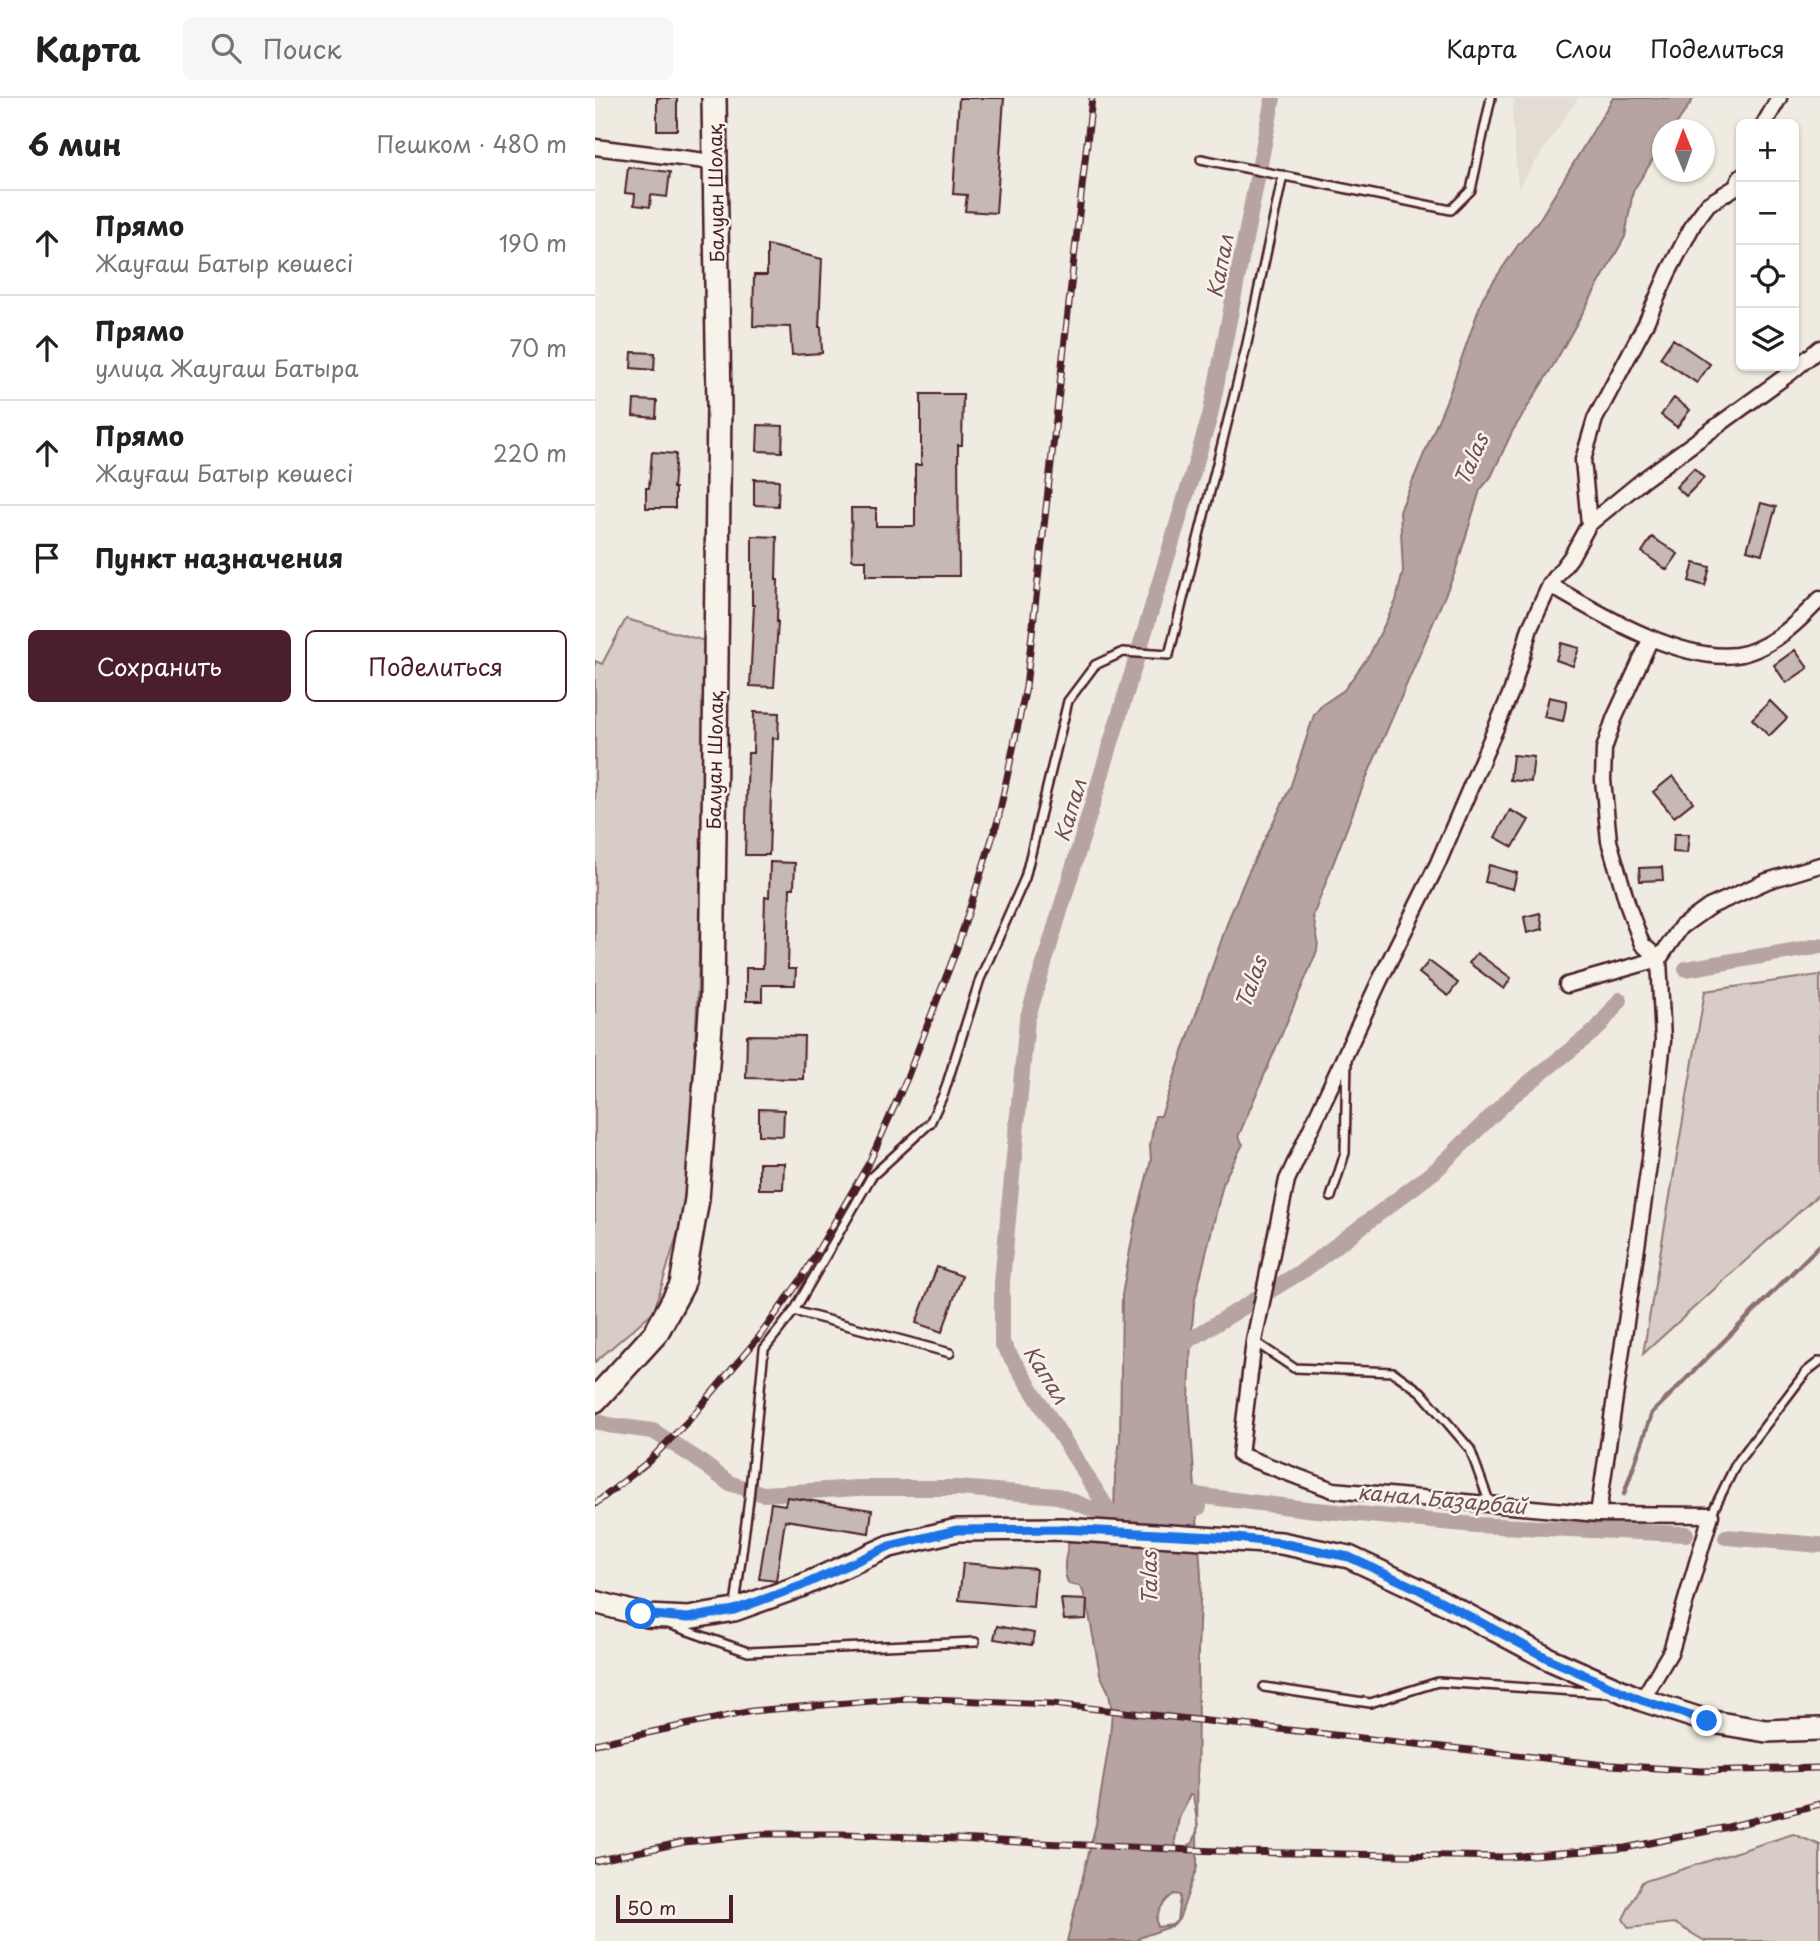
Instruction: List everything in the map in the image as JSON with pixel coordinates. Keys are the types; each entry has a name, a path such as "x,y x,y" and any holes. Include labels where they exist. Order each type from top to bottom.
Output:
{"main road":[{"name":"Балуан Шолақ","path":"598,1397 656,1333 681,1286 697,1199 712,998 719,405 713,98"},
{"path":"595,1602 641,1614 688,1618 734,1610 801,1586 890,1546 957,1530 1062,1529 1236,1538 1281,1543 1349,1557 1420,1590 1551,1660 1635,1697 1707,1721 1766,1731 1820,1729"}],"street":[{"path":"1767,119 1779,98"},
{"path":"595,147 713,162"},
{"path":"1589,524 1583,460 1595,419 1645,325 1694,223 1708,204 1736,187 1738,182"},
{"path":"1635,1697 1671,1651 1711,1515 1598,1514 1333,1490 1240,1455 1254,1341 1287,1180 1438,863 1512,690 1530,628 1551,585 1571,557 1589,524 1643,480 1790,373 1820,348"},
{"path":"1551,585 1603,616 1651,638 1716,657 1746,653 1769,643 1792,627 1820,599"},
{"path":"1651,638 1614,719 1604,749 1603,780 1609,841 1629,908 1642,944 1659,959"},
{"path":"1598,1514 1650,1158 1662,1055 1659,959 1681,927 1709,907 1767,881 1820,864"},
{"path":"1567,985 1659,959"}],"lane":[{"path":"1201,159 1451,210 1471,190 1491,98"},
{"path":"734,1610 749,1499 764,1349 794,1311 871,1177 930,1123 944,1093 980,979 1024,878 1068,701 1095,665 1123,652 1170,654 1245,348 1283,175"},
{"path":"1331,1197 1345,1153 1347,1051"},
{"path":"794,1311 950,1353"},
{"path":"1254,1341 1294,1368 1393,1372 1421,1392 1470,1449 1491,1504"},
{"path":"1711,1515 1736,1464 1806,1372 1820,1361"},
{"path":"641,1614 748,1652 975,1642"},
{"path":"1264,1688 1370,1703 1438,1682 1635,1697"}],"shaded area":[{"path":"1514,98 1578,98 1518,188 1512,115"},
{"path":"626,619 705,641 699,961 688,1199 654,1311 595,1362 595,661 602,664"},
{"path":"1820,975 1820,1193 1643,1354 1705,991"},
{"path":"1793,1834 1820,1845 1820,1941 1705,1941 1674,1923 1629,1928 1623,1919 1642,1882"}],"water":[{"name":"Talas","path":"1613,98 1694,98 1680,119 1652,119 1652,161 1633,191 1625,237 1554,364 1512,432 1491,477 1480,490 1455,572 1365,781 1313,916 1318,941 1317,951 1238,1137 1243,1144 1224,1180 1194,1303 1191,1339 1189,1402 1201,1575 1197,1822 1193,1796 1190,1795 1179,1818 1175,1840 1176,1846 1181,1849 1193,1843 1197,1830 1197,1867 1179,1919 1173,1926 1141,1937 1137,1941 1067,1941 1096,1824 1112,1711 1109,1693 1100,1674 1083,1591 1079,1586 1069,1584 1065,1572 1066,1558 1072,1531 1080,1525 1111,1519 1114,1514 1115,1475 1120,1440 1122,1295 1135,1223 1151,1160 1150,1146 1155,1116 1161,1116 1229,918 1290,788 1314,715 1322,705 1344,690 1370,654 1396,601 1403,571 1400,511 1448,397 1483,297 1518,245 1538,222","holes":["1174,1894 1180,1895 1177,1921 1172,1925 1158,1927 1160,1909"]}],"building":[{"path":"657,98 677,98 677,130 657,130"},
{"path":"959,98 1004,98 996,213 965,211 967,195 953,194"},
{"path":"628,167 670,172 667,197 651,195 650,207 634,205 635,194 625,193"},
{"path":"767,245 822,259 819,327 822,353 792,355 790,327 753,326 754,275 767,275"},
{"path":"1673,339 1710,364 1697,383 1660,358"},
{"path":"632,352 655,353 654,370 631,368"},
{"path":"921,394 963,394 962,445 958,445 959,576 866,576 866,560 852,560 851,508 876,508 876,526 915,526 915,465 921,465"},
{"path":"1674,398 1690,410 1677,427 1661,415"},
{"path":"634,400 657,401 656,418 633,416"},
{"path":"758,425 783,426 782,452 757,451"},
{"path":"652,452 676,454 673,488 675,508 646,508 646,488 649,488"},
{"path":"1694,468 1704,478 1686,496 1676,487"},
{"path":"754,479 779,480 778,506 754,505"},
{"path":"1761,503 1776,507 1762,554 1747,550"},
{"path":"752,536 777,537 778,622 774,687 750,686 754,605"},
{"path":"1652,537 1678,554 1667,570 1642,552"},
{"path":"1694,563 1710,567 1705,586 1689,581"},
{"path":"1561,643 1579,648 1573,666 1556,660"},
{"path":"1795,650 1808,668 1786,683 1774,665"},
{"path":"1549,697 1567,701 1563,721 1544,717"},
{"path":"1770,701 1787,718 1769,736 1752,719"},
{"path":"754,712 779,713 778,739 773,738 769,855 745,855 748,753 753,753"},
{"path":"1513,755 1534,757 1531,782 1510,780"},
{"path":"1673,776 1693,802 1674,817 1653,792"},
{"path":"1510,810 1529,820 1513,847 1495,837"},
{"path":"1674,834 1689,834 1687,853 1673,852"},
{"path":"770,862 795,863 794,888 790,888 788,969 796,969 795,985 762,985 762,1001 746,1001 746,968 763,968 765,897 769,897"},
{"path":"1489,865 1517,873 1513,889 1485,882"},
{"path":"1662,867 1663,880 1640,881 1639,868"},
{"path":"1540,913 1543,929 1527,933 1524,917"},
{"path":"1477,953 1511,978 1504,989 1469,963"},
{"path":"1429,961 1458,983 1448,996 1419,973"},
{"path":"747,1035 804,1036 803,1079 746,1078"},
{"path":"759,1109 784,1110 783,1136 759,1135"},
{"path":"759,1163 784,1163 783,1189 759,1189"},
{"path":"937,1267 962,1276 942,1332 916,1323"},
{"path":"787,1497 872,1510 869,1533 785,1520 776,1581 759,1579 771,1503 785,1505"},
{"path":"963,1563 1036,1569 1033,1607 959,1600"},
{"path":"1061,1599 1087,1600 1086,1619 1064,1620"},
{"path":"997,1626 1034,1633 1032,1645 994,1639"}],"waterway":[{"name":"Капал","path":"1112,1516 1002,1343 1002,1282 1027,1020 1210,416 1273,98"},
{"path":"1686,969 1820,946"},
{"path":"1174,1352 1304,1270 1436,1170 1511,1097 1597,1029 1620,1000"},
{"path":"1624,1494 1652,1413 1820,1245"},
{"path":"595,1421 653,1431 729,1483 763,1494 857,1488 959,1488 1058,1496 1111,1516"},
{"name":"канал Базарбай","path":"1181,1521 1190,1511 1199,1507 1195,1495 1475,1525 1686,1534"},
{"name":"канал Базарбай","path":"1726,1537 1820,1545"}],"railway":[{"path":"595,1504 648,1462 690,1419 759,1337 802,1278 870,1161 907,1078 956,951 998,820 1026,687 1092,98"},
{"path":"595,1744 752,1711 908,1698 1052,1704 1597,1764 1701,1771 1820,1768"},
{"path":"595,1861 684,1842 763,1834 846,1834 1238,1852 1507,1857 1625,1848 1728,1827 1820,1804"}],"route":[{"path":"641,1614 688,1618 734,1610 801,1586 890,1546 957,1530 1062,1529 1236,1538 1281,1543 1349,1557 1420,1590 1551,1660 1641,1700 1707,1721"}]}
